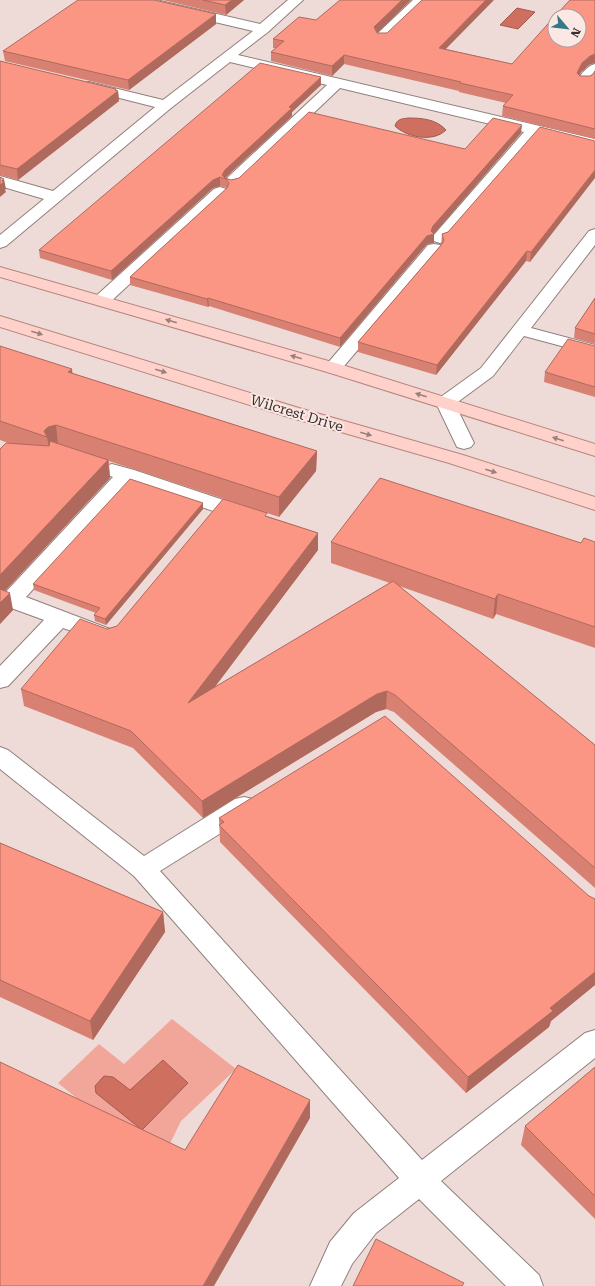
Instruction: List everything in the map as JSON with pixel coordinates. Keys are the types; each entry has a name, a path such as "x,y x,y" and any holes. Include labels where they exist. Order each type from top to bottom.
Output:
{"main road":[{"path":"0,272 102,300 333,368 595,450"},
{"name":"Wilcrest Drive","path":"0,321 595,504"}],"lane":[{"path":"139,0 263,29"},
{"path":"0,243 166,105 263,29 296,0"},
{"path":"382,37 421,0"},
{"path":"228,57 595,144"},
{"path":"584,81 595,68"},
{"path":"77,83 166,105"},
{"path":"102,300 337,83"},
{"path":"333,368 534,130"},
{"path":"0,181 55,197"},
{"path":"464,443 445,403 487,372 595,234"},
{"path":"520,330 595,350"},
{"path":"92,463 262,520"},
{"path":"120,625 110,637 58,619 11,600 127,474"},
{"path":"204,524 219,506"},
{"path":"0,680 58,619"},
{"path":"0,756 143,869 420,1180 528,1286"},
{"path":"143,869 264,793"},
{"path":"325,1286 341,1253 365,1223 595,1042"}],"shaded area":[{"path":"517,8 535,12 518,29 500,25"},
{"path":"408,118 433,121 438,123 446,130 441,134 434,136 413,136 395,126 401,119"},
{"path":"172,1019 236,1069 181,1121 164,1156 79,1100 58,1083 99,1044 124,1064"},
{"path":"163,1060 188,1083 142,1130 96,1093 95,1086 104,1076 113,1077 130,1090"}],"building":[{"path":"78,0 154,0 216,14 128,80 3,51"},
{"path":"203,0 232,0 225,5"},
{"path":"340,0 402,0 374,27 377,33 387,33 422,0 486,0 439,48 512,64 547,25 547,48 587,48 587,8 562,8 570,0 595,0 595,54 590,56 582,63 577,73 580,76 590,76 595,71 595,129 503,106 513,95 460,83 461,82 344,55 332,66 271,52 284,41 273,39 299,17 316,20"},
{"path":"0,61 116,89 115,90 118,91 17,169 0,165"},
{"path":"260,63 321,77 289,107 292,108 225,170 222,175 231,180 239,178 309,112 465,149 493,118 522,125 433,226 431,231 434,234 427,236 340,338 208,298 207,299 130,277 227,188 229,183 226,179 220,177 213,180 111,271 39,250"},
{"path":"540,127 595,141 595,170 531,252 527,251 437,365 358,342 442,244 444,240 442,234 448,232"},
{"path":"0,177 4,179 2,181 4,182 0,185"},
{"path":"595,298 595,334 575,328"},
{"path":"568,339 595,346 595,387 545,372"},
{"path":"0,346 72,369 68,372 317,451 279,497 56,425 48,427 44,431 47,437 0,421"},
{"path":"50,441 108,460 0,575 0,449 6,443 49,446"},
{"path":"380,478 581,543 584,538 595,542 595,627 498,594 495,599 331,542"},
{"path":"130,479 203,503 105,619 94,615 100,608 33,584"},
{"path":"223,499 267,513 265,516 318,533 188,703 393,581 595,745 595,868 395,695 387,691 377,694 202,801 131,731 21,689 80,619 107,629 117,626"},
{"path":"0,589 10,593 0,603"},
{"path":"385,716 589,896 595,899 595,972 550,1008 553,1011 468,1077 219,825 224,822 219,818"},
{"path":"0,843 163,912 90,1021 0,980"},
{"path":"0,1062 185,1150 238,1065 310,1100 203,1286 0,1286"},
{"path":"595,1067 595,1196 525,1126"},
{"path":"376,1239 464,1283 462,1286 353,1286"}]}
